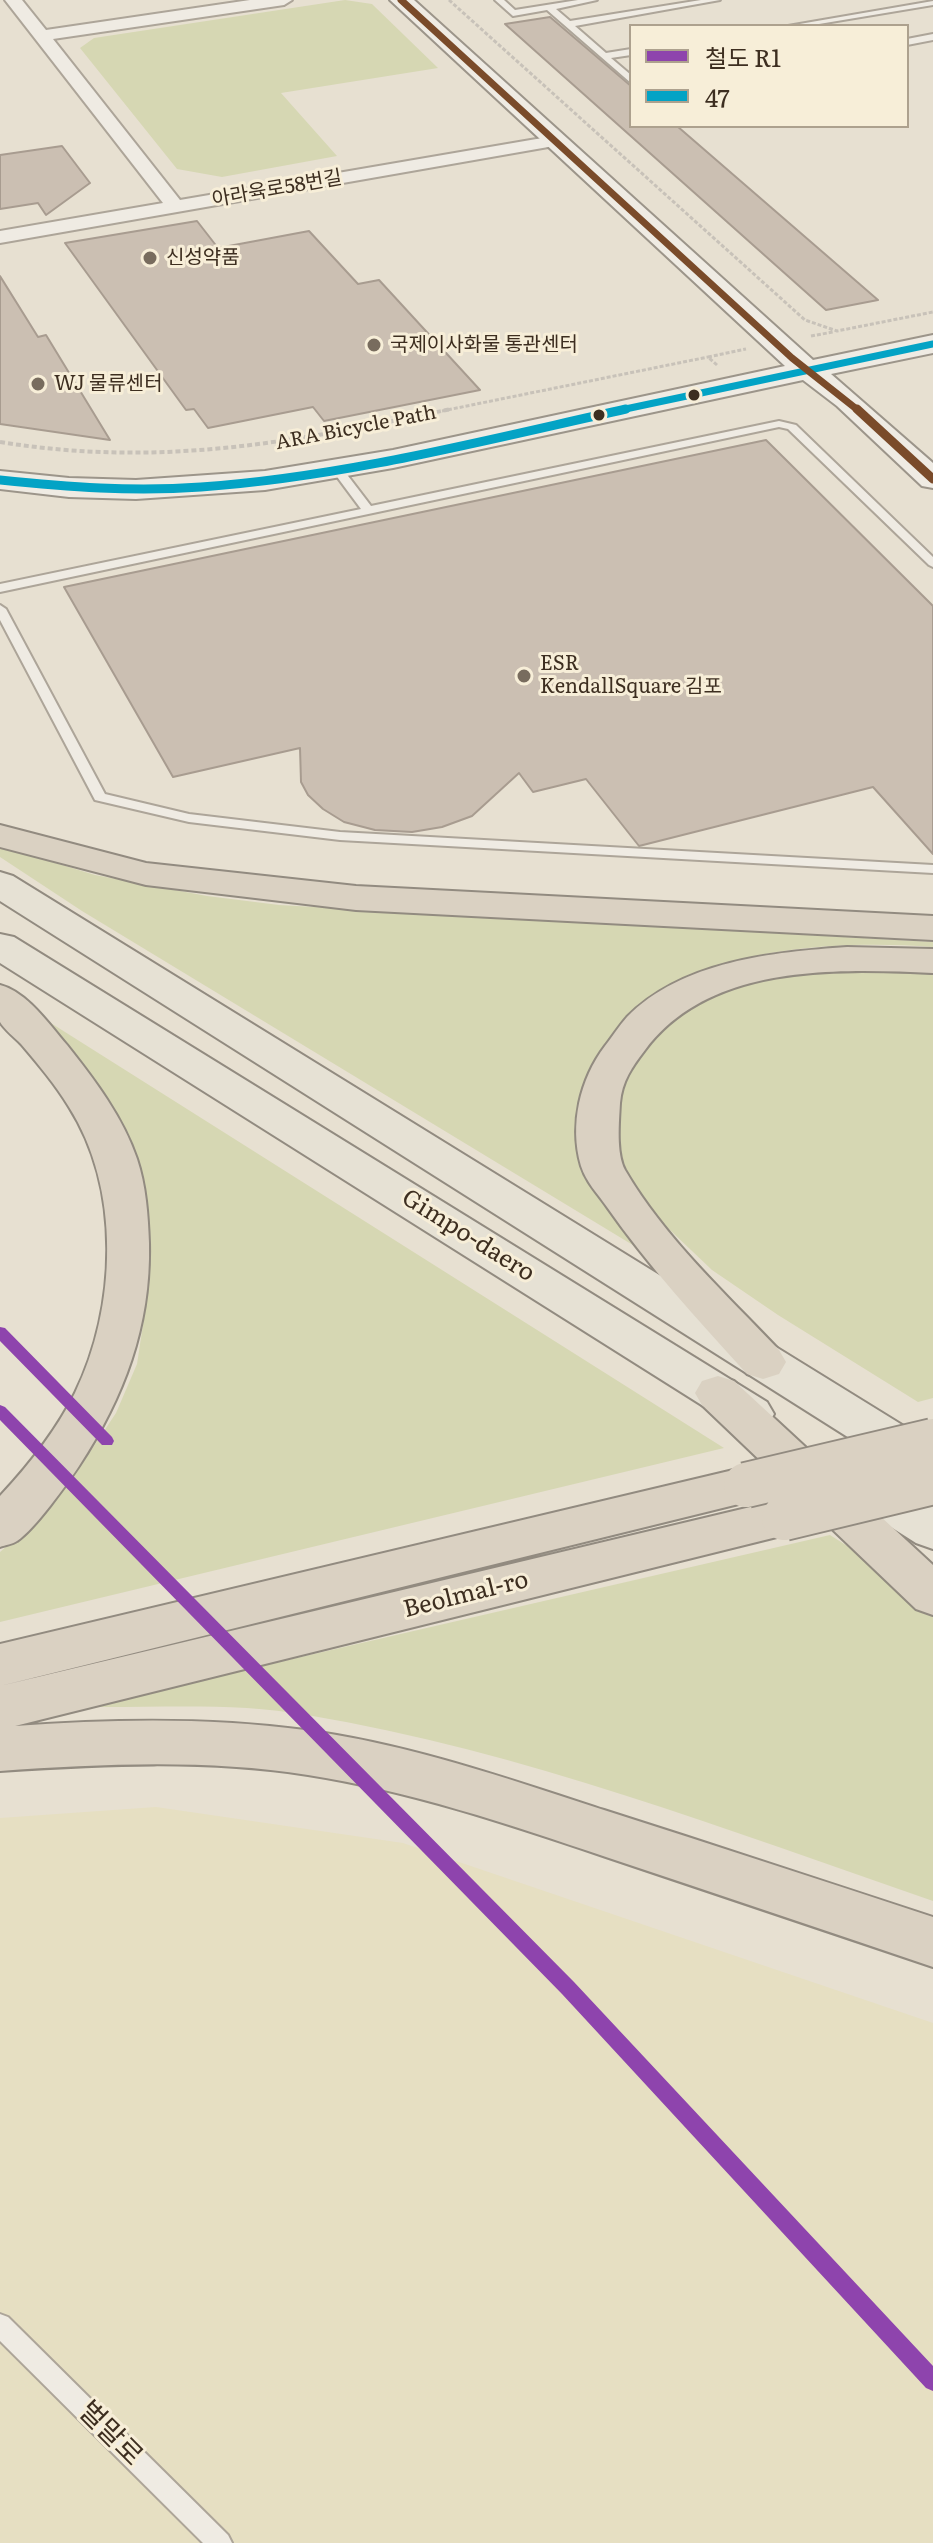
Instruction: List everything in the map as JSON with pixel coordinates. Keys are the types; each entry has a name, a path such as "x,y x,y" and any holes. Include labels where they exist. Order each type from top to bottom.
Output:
{"highway":[{"path":"0,836 146,874 356,898 933,928"},
{"path":"763,1362 659,1245 602,1167 602,1084 621,1051 652,1014 694,989 738,974 805,961 885,958 933,961"},
{"path":"0,998 42,1040 81,1089 114,1151 126,1208 129,1258 125,1310 113,1354 81,1428 42,1484 0,1528"},
{"path":"718,1393 933,1595"},
{"name":"Beolmal-ro","path":"0,1665 933,1441"},
{"name":"Beolmal-ro","path":"0,1708 933,1482"},
{"name":"Beolmal-ro","path":"0,1643 168,1605 498,1544"},
{"path":"0,1749 89,1742 193,1743 273,1749 348,1760 530,1808 933,1942"}],"main road":[{"name":"Gimpo-daero","path":"0,884 933,1467"},
{"name":"Gimpo-daero","path":"0,946 933,1530"}],"street":[{"path":"13,0 163,204"},
{"path":"42,36 284,0"},
{"path":"401,0 799,364 847,400 933,479"},
{"path":"0,6 163,204"},
{"name":"아라육로58번길","path":"0,237 163,204 550,137"},
{"path":"0,227 163,204"},
{"path":"0,480 92,490 157,491 239,486 338,470 799,364 933,330"},
{"path":"0,461 122,472 257,466 799,364 933,344"},
{"path":"799,364 830,403 933,497"}],"lane":[{"path":"499,0 513,13 593,0"},
{"path":"569,24 716,0"},
{"path":"804,24 933,3"},
{"path":"549,7 629,78"},
{"path":"909,42 933,37"},
{"path":"604,56 629,52"},
{"path":"0,588 783,424 792,427 933,563"},
{"path":"338,470 369,511"},
{"path":"0,609 100,797 189,818 340,836 933,869"},
{"name":"벌말로","path":"0,2325 220,2543"}],"path":[{"path":"449,0 805,320 837,331 933,312"},
{"name":"ARA Bicycle Path","path":"0,442 124,455 203,453 246,448 325,436 708,357"}],"shaded area":[{"path":"156,1807 403,1843 933,2023 933,2543 0,2543 0,1818"}],"green space":[{"path":"345,0 372,4 438,68 281,93 337,156 222,177 177,169 80,48 94,38"},
{"path":"0,846 95,875 207,896 279,905 933,942 933,947 841,946 792,950 743,959 697,974 656,996 622,1025 596,1064 641,1250 82,911 0,857"},
{"path":"933,966 933,1398 918,1402 712,1270 651,1212 627,1179 612,1140 616,1089 664,1022 721,989 793,971"},
{"path":"27,1008 724,1448 0,1622 0,1552 33,1523 82,1464 116,1413 137,1364 148,1292 148,1241 105,1099 89,1072 62,1040"},
{"path":"830,1535 893,1575 933,1611 933,1901 624,1795 467,1749 387,1730 252,1708 84,1707"}],"building":[{"path":"550,17 629,84 629,128 679,128 878,300 826,310 505,24"},
{"path":"62,146 90,183 46,215 38,203 0,209 0,155"},
{"path":"197,221 218,248 309,231 358,284 379,280 480,390 324,421 313,407 208,428 194,409 186,410 65,243"},
{"name":"WJ 물류센터","path":"0,276 38,337 46,335 110,440 0,424"},
{"name":"ESR KendallSquare 김포","path":"766,440 933,606 933,854 873,787 639,846 586,779 533,792 519,773 472,816 442,827 412,832 375,830 344,822 323,809 308,795 301,782 300,748 173,777 64,587"}],"rail line":[{"name":"R1","path":"0,1332 107,1441"},
{"name":"R1","path":"0,1411 568,1988 933,2381"}],"transit line":[{"path":"401,0 792,358 847,400 933,479"},
{"name":"47","path":"0,480 69,488 136,490 265,481 393,459 933,344"}],"place":[{"name":"신성약품","path":"150,258"},
{"name":"국제이사화물 통관센터","path":"374,345"},
{"name":"WJ 물류센터","path":"38,384"},
{"name":"ESR KendallSquare 김포","path":"524,676"}]}
